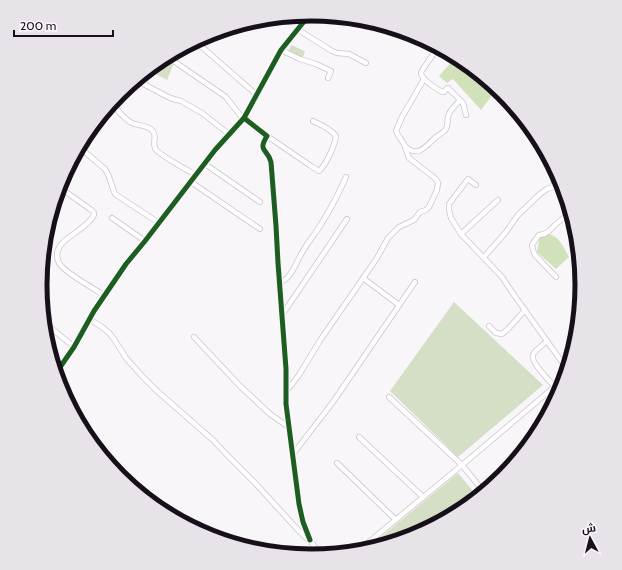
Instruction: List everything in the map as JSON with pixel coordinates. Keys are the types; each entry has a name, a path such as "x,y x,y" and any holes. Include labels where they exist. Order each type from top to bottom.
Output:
{"street":[{"path":"59,363 62,365 104,295 126,264 215,150 244,119 281,50 303,21"},
{"path":"297,30 332,52 349,54 366,63"},
{"path":"200,45 257,95"},
{"path":"281,50 330,71 328,78"},
{"path":"435,52 421,74 424,79 442,92 448,88 464,104 466,115"},
{"path":"175,62 226,97 244,119 319,171 333,149 336,136 333,132 313,121"},
{"path":"286,392 299,375 321,339 377,258 388,238 394,231 414,220 420,212 428,208 437,190 438,183 436,179 409,158 405,146 396,129 424,79"},
{"path":"142,83 170,98 181,101 202,113 230,135"},
{"path":"405,146 407,149 413,151 421,150 445,131 448,123 448,114 460,100"},
{"path":"115,108 124,118 132,123 149,127 154,131 156,137 154,145 155,149 196,175"},
{"path":"267,136 263,141 262,146 271,162 286,370 286,404 299,504 303,522 310,540"},
{"path":"84,150 105,169 109,175 115,194 159,223"},
{"path":"205,164 260,202"},
{"path":"280,282 284,281 291,272 327,213 346,176"},
{"path":"476,185 468,179 449,204 449,210 452,218 461,234 502,277 563,363"},
{"path":"191,182 260,229"},
{"path":"484,257 506,232 518,215 545,190 552,187 554,183"},
{"path":"64,191 94,213 93,216 81,228 62,242 58,248 57,254 59,262 62,267 74,276 104,295"},
{"path":"461,234 498,200"},
{"path":"556,277 535,255 532,250 532,245 539,235 550,231 566,216"},
{"path":"112,218 145,241"},
{"path":"282,315 347,219"},
{"path":"363,278 399,305"},
{"path":"293,454 333,402 415,282"},
{"path":"490,326 496,333 502,334 525,310"},
{"path":"89,319 109,333 126,358 149,384 213,440 317,549"},
{"path":"50,327 74,347"},
{"path":"194,337 240,386 270,414 290,428"},
{"path":"368,543 554,387 537,367 532,358 533,355 547,341"},
{"path":"389,397 462,465 480,487"},
{"path":"359,437 424,497"},
{"path":"337,463 396,520"}],"green space":[{"path":"291,45 305,51 302,60 288,53"},
{"path":"176,58 167,80 154,73"},
{"path":"452,61 493,94 481,110 453,79 447,83 439,76"},
{"path":"550,234 559,241 569,257 556,269 537,252 540,236"},
{"path":"454,302 543,385 458,457 390,391"},
{"path":"458,473 474,492 458,505 428,522 396,535 377,541"}],"cycle path":[{"path":"60,367 74,347 94,311 126,264 215,150 244,118 281,50 304,21"},
{"path":"244,118 267,136 264,141 263,148 271,162 286,369 286,404 299,504 303,522 310,540"}]}
